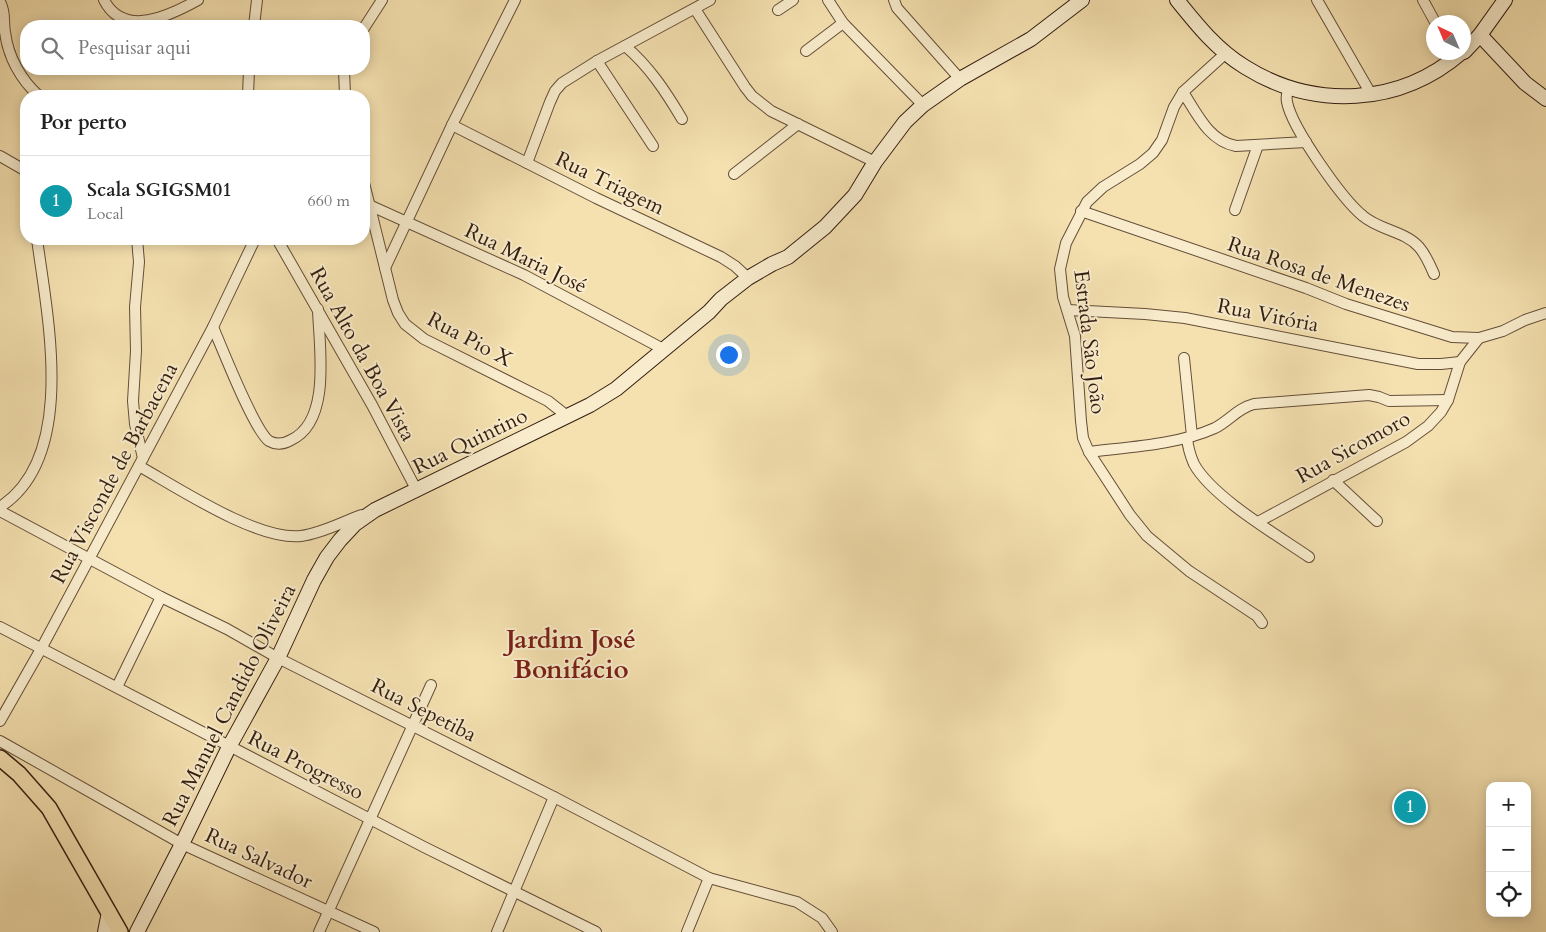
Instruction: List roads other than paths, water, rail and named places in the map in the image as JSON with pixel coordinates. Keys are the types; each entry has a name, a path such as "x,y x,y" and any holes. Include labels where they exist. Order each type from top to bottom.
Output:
{"main road":[{"name":"Rua Quintino","path":"375,510 590,405 616,389 709,312 721,298 748,278 788,257 806,244 855,195 875,162 905,122 923,105 960,79 1031,39 1082,0"},
{"path":"1177,0 1199,27 1226,53 1245,67 1288,87 1323,96 1353,96 1390,92 1418,80 1448,60"},
{"path":"1471,42 1480,35 1505,0"},
{"path":"1480,35 1526,83 1546,99"},
{"name":"Rua Manuel Candido Oliveira","path":"137,932 229,747 278,658 314,580 327,557 340,540 355,524 375,510"},
{"path":"0,758 19,774 49,808 120,932"},
{"path":"105,932 109,912"}],"street":[{"path":"104,0 114,12 124,18 135,20"},
{"path":"155,20 174,13 198,0"},
{"path":"255,20 257,0"},
{"path":"369,20 382,0"},
{"path":"385,268 452,125 515,0"},
{"path":"527,164 555,91 562,83 597,61 710,0"},
{"path":"778,10 793,0"},
{"path":"828,0 843,23 923,105"},
{"path":"894,0 897,8 960,79"},
{"path":"1318,0 1371,94"},
{"path":"1424,0 1432,15"},
{"path":"0,2 4,12 6,41 12,60 20,74"},
{"path":"695,9 752,96 771,111 875,162"},
{"path":"806,51 843,23"},
{"path":"625,46 651,71 682,119"},
{"name":"Estrada São João","path":"1226,53 1183,92 1174,107 1162,140 1153,153 1140,164 1094,194 1081,211 1066,242 1061,263 1061,282 1063,297 1075,336 1083,438 1089,452 1130,515 1147,536 1174,559 1257,616 1262,623"},
{"path":"597,61 653,146"},
{"path":"21,75 34,90"},
{"path":"248,90 249,75"},
{"path":"344,75 345,90"},
{"path":"1288,87 1287,94 1290,111 1306,142 1352,206 1373,224 1412,241 1419,247 1434,274"},
{"path":"1183,92 1202,121 1218,139 1226,144 1236,146 1306,142"},
{"path":"734,174 798,124"},
{"name":"Rua Triagem","path":"452,125 596,198 721,257 748,278"},
{"path":"1235,210 1258,145"},
{"path":"0,156 20,168"},
{"name":"Rua Maria José","path":"370,205 524,275 665,350"},
{"name":"Rua Pio X","path":"370,209 393,300 405,324 424,339 548,401 567,416"},
{"name":"Rua Rosa de Menezes","path":"1081,211 1373,313 1452,337 1479,338 1503,331 1525,320 1546,313"},
{"path":"0,509 23,486 39,459 50,414 51,351 38,245"},
{"path":"138,245 140,262 135,307 136,351 133,401 141,462"},
{"name":"Rua Visconde de Barbacena","path":"0,721 41,649 213,327 252,245"},
{"name":"Rua Alto da Boa Vista","path":"281,245 372,405 416,489"},
{"path":"213,327 248,408 261,432 269,441 277,444 286,443 304,431 313,418 318,402 320,361 318,309"},
{"name":"Rua Vitória","path":"1068,310 1185,318 1418,364 1460,362"},
{"name":"Rua Sicomoro","path":"1258,522 1332,480 1406,442 1428,426 1441,412 1448,400 1460,362 1479,338"},
{"path":"1184,358 1189,437 1188,451 1202,476 1235,505 1310,557"},
{"path":"1089,452 1189,437 1216,428 1244,407 1254,404 1369,395 1389,401 1448,400"},
{"name":"Rua Quintino","path":"141,462 233,519 282,536 301,536 323,531 375,510"},
{"path":"1332,480 1377,521"},
{"name":"Rua Sepetiba","path":"0,509 89,559 227,629 278,658 554,797 709,878 797,902 822,918 832,932"},
{"path":"116,687 161,597"},
{"name":"Rua Progresso","path":"0,627 229,747 596,932"},
{"path":"318,932 431,685"},
{"name":"Rua Salvador","path":"0,741 182,844 374,932"},
{"path":"497,932 554,797"},
{"path":"687,932 709,878"}],"place":[{"name":"Scala SGIGSM01","path":"1410,807"}],"district":[{"name":"Jardim José Bonifácio","path":"571,654"}]}
